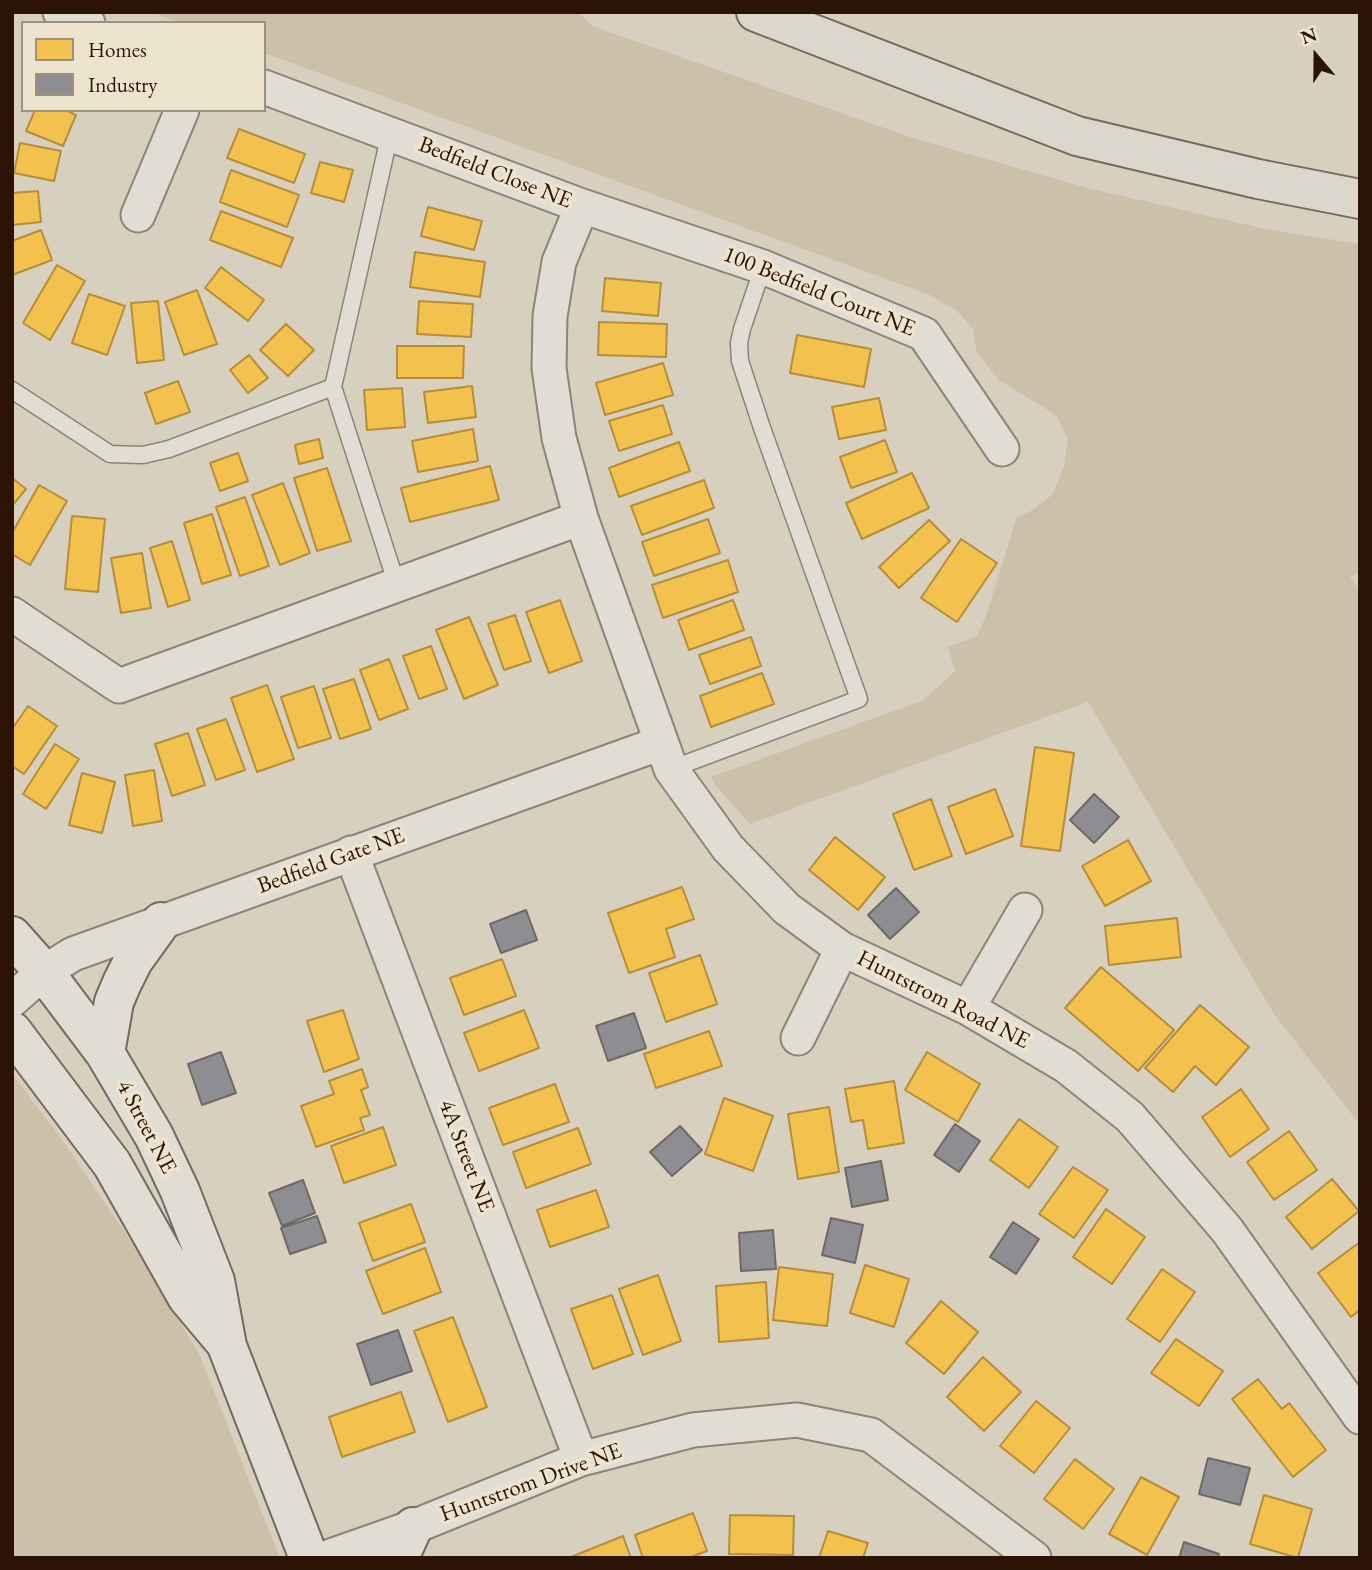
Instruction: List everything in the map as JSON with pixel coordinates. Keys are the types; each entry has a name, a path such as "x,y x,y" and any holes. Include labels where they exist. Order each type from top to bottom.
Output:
{"highway":[{"path":"755,12 1077,136 1258,179 1360,199"}],"main road":[{"path":"105,1053 114,1002 122,983 133,961 161,922"},
{"name":"4 Street NE","path":"12,936 44,972 105,1053 154,1136 180,1191 215,1281 227,1346 309,1558"},
{"name":"4 Street NE","path":"12,1031 112,1164 187,1297 227,1346"}],"street":[{"path":"60,12 83,21"},
{"name":"Bedfield Close NE","path":"266,88 582,205 559,262 550,316 549,368 559,438 581,518 666,756"},
{"path":"138,215 181,112"},
{"name":"100 Bedfield Court NE","path":"582,205 763,267 924,334 1002,449"},
{"path":"12,614 119,686 581,518"},
{"name":"Bedfield Gate NE","path":"12,1000 44,972 74,954 351,853 666,756"},
{"name":"Huntstrom Road NE","path":"666,756 728,848 787,909 842,949 968,1008 1066,1066 1130,1117 1227,1230 1360,1418"},
{"name":"4A Street NE","path":"351,853 582,1459"},
{"path":"968,1008 1025,910"},
{"path":"798,1038 842,949"},
{"name":"Huntstrom Drive NE","path":"325,1558 406,1543 582,1459 693,1430 797,1420 871,1435 1034,1558"}],"lane":[{"path":"390,133 333,387 397,585"},
{"path":"666,756 859,699 740,361 739,343 742,329 763,267"},
{"path":"12,390 110,454 143,455 169,449 333,387"}],"shaded area":[{"path":"151,12 579,12 592,26 913,138 1088,188 1265,229 1360,244 1360,573 1350,577 1360,590 1360,1125 1274,1014 1088,702 750,824 711,777 924,700 955,671 948,647 977,636 986,616 1017,517 1031,511 1052,495 1064,466 1068,439 1057,416 999,380 977,353 973,329 956,310 930,295 266,54 266,21 175,21"},
{"path":"12,1074 58,1134 139,1253 200,1356 280,1558 12,1558"}],"building: Homes":[{"path":"34,112 69,112 76,115 63,146 26,131"},
{"path":"239,129 305,154 294,183 227,158"},
{"path":"20,143 61,151 54,181 14,173"},
{"path":"320,162 353,170 344,202 311,193"},
{"path":"231,170 299,195 287,227 220,202"},
{"path":"38,191 41,222 12,225 12,193"},
{"path":"428,207 482,221 474,250 421,236"},
{"path":"221,211 293,238 281,267 210,240"},
{"path":"41,230 52,260 12,275 12,241"},
{"path":"415,252 485,262 480,297 410,287"},
{"path":"57,265 85,281 50,340 23,323"},
{"path":"221,267 264,300 248,321 205,288"},
{"path":"605,278 661,283 658,316 602,311"},
{"path":"197,290 217,344 184,355 165,302"},
{"path":"89,294 125,306 107,355 72,343"},
{"path":"158,301 164,360 137,363 131,303"},
{"path":"419,301 473,304 471,337 417,334"},
{"path":"599,322 667,324 666,357 598,355"},
{"path":"286,324 314,350 288,376 260,350"},
{"path":"797,335 871,349 864,387 790,373"},
{"path":"397,346 464,346 463,378 397,378"},
{"path":"249,355 268,378 248,393 230,370"},
{"path":"663,363 673,395 605,415 596,383"},
{"path":"178,381 190,412 156,424 145,393"},
{"path":"472,386 476,417 428,423 424,392"},
{"path":"402,388 405,427 367,430 364,390"},
{"path":"879,398 886,430 839,439 832,407"},
{"path":"663,405 672,434 619,451 609,421"},
{"path":"473,429 478,461 418,472 412,441"},
{"path":"319,439 323,458 299,464 295,445"},
{"path":"885,440 897,472 851,488 840,457"},
{"path":"679,442 690,471 619,497 609,468"},
{"path":"238,453 248,481 220,491 210,463"},
{"path":"490,466 499,500 410,522 401,488"},
{"path":"327,468 351,541 317,551 294,478"},
{"path":"912,473 929,508 862,539 846,503"},
{"path":"12,478 26,489 12,506"},
{"path":"704,480 714,508 642,535 631,506"},
{"path":"283,483 310,553 280,565 252,495"},
{"path":"39,485 67,501 30,565 12,554 12,533"},
{"path":"245,497 269,566 240,576 216,507"},
{"path":"212,514 231,575 202,584 184,523"},
{"path":"72,516 105,519 98,592 65,589"},
{"path":"708,519 720,553 654,576 642,542"},
{"path":"929,520 950,541 899,588 879,567"},
{"path":"961,539 997,563 957,622 921,598"},
{"path":"172,541 190,600 168,607 150,548"},
{"path":"142,553 151,608 121,613 111,558"},
{"path":"728,560 738,592 663,618 652,585"},
{"path":"560,600 582,661 549,673 526,612"},
{"path":"733,600 744,630 689,650 678,620"},
{"path":"515,615 531,661 504,670 488,624"},
{"path":"469,617 498,685 464,699 436,630"},
{"path":"751,637 761,666 710,684 699,655"},
{"path":"431,646 447,689 419,699 403,656"},
{"path":"389,659 408,709 379,720 360,670"},
{"path":"762,673 774,704 711,727 700,696"},
{"path":"354,679 371,729 340,739 323,689"},
{"path":"267,685 294,759 257,772 231,698"},
{"path":"314,686 331,738 298,748 281,697"},
{"path":"28,706 57,726 24,774 12,766 12,729"},
{"path":"226,719 245,770 216,780 197,729"},
{"path":"188,733 205,785 172,796 155,744"},
{"path":"55,744 79,759 46,809 23,794"},
{"path":"1035,747 1074,753 1060,851 1021,846"},
{"path":"154,770 162,821 133,826 125,775"},
{"path":"82,773 115,782 102,833 69,825"},
{"path":"995,789 1013,836 966,854 948,807"},
{"path":"931,799 952,856 914,870 893,814"},
{"path":"835,837 885,877 858,910 809,870"},
{"path":"1128,840 1151,881 1105,906 1082,866"},
{"path":"682,887 694,919 666,929 675,957 629,973 608,913"},
{"path":"1177,918 1181,957 1109,965 1105,926"},
{"path":"700,955 717,1004 666,1022 649,973"},
{"path":"502,959 516,996 464,1015 450,978"},
{"path":"1101,967 1174,1030 1138,1071 1065,1008"},
{"path":"1200,1005 1249,1047 1216,1085 1195,1066 1173,1092 1145,1068"},
{"path":"343,1010 359,1059 324,1072 307,1021"},
{"path":"524,1010 539,1048 479,1071 464,1033"},
{"path":"709,1031 722,1066 656,1088 644,1054"},
{"path":"927,1052 980,1084 958,1122 905,1090"},
{"path":"362,1069 368,1087 361,1090 370,1115 360,1118 364,1130 316,1147 301,1106 334,1094 329,1081"},
{"path":"894,1081 904,1143 868,1149 863,1120 851,1122 845,1089"},
{"path":"555,1084 569,1122 503,1145 489,1108"},
{"path":"1241,1089 1269,1129 1230,1157 1202,1117"},
{"path":"724,1098 773,1116 753,1171 705,1154"},
{"path":"829,1107 839,1172 798,1179 788,1114"},
{"path":"1019,1119 1058,1147 1029,1188 990,1160"},
{"path":"383,1127 396,1165 344,1183 331,1146"},
{"path":"578,1128 591,1164 526,1188 513,1152"},
{"path":"1289,1131 1317,1170 1274,1200 1247,1162"},
{"path":"1073,1167 1108,1190 1074,1238 1039,1214"},
{"path":"1332,1179 1359,1211 1312,1249 1286,1217"},
{"path":"596,1190 609,1227 550,1247 537,1210"},
{"path":"411,1204 425,1242 373,1261 359,1223"},
{"path":"1106,1209 1145,1237 1112,1284 1073,1257"},
{"path":"1360,1242 1360,1310 1351,1317 1318,1273"},
{"path":"425,1248 441,1292 383,1314 366,1271"},
{"path":"865,1265 909,1279 894,1327 850,1313"},
{"path":"779,1267 833,1274 827,1326 773,1320"},
{"path":"1162,1269 1195,1292 1160,1342 1127,1319"},
{"path":"658,1275 681,1341 643,1355 619,1289"},
{"path":"766,1282 769,1338 719,1342 716,1286"},
{"path":"612,1295 633,1354 593,1369 571,1309"},
{"path":"941,1301 978,1332 944,1374 906,1343"},
{"path":"453,1317 487,1407 448,1422 414,1331"},
{"path":"1176,1339 1223,1371 1199,1406 1151,1373"},
{"path":"983,1357 1021,1392 984,1431 947,1397"},
{"path":"1258,1379 1282,1409 1289,1403 1326,1450 1293,1477 1232,1399"},
{"path":"401,1392 415,1432 342,1457 329,1417"},
{"path":"1036,1401 1070,1428 1034,1473 1000,1446"},
{"path":"1075,1459 1114,1489 1083,1529 1044,1499"},
{"path":"1141,1477 1179,1497 1147,1555 1109,1534"},
{"path":"1264,1495 1312,1509 1298,1558 1250,1544"},
{"path":"693,1513 707,1551 688,1558 643,1558 635,1535"},
{"path":"730,1515 794,1516 793,1555 729,1554"},
{"path":"828,1531 868,1543 863,1558 819,1558"},
{"path":"623,1536 631,1558 571,1558 571,1557"}],"building: Industry":[{"path":"1094,794 1119,817 1094,843 1070,820"},
{"path":"896,888 919,912 890,939 868,915"},
{"path":"526,910 537,940 501,953 490,924"},
{"path":"634,1013 646,1048 608,1061 596,1026"},
{"path":"221,1052 236,1093 202,1105 188,1064"},
{"path":"955,1124 980,1141 959,1172 934,1155"},
{"path":"680,1126 702,1150 672,1176 650,1152"},
{"path":"881,1161 888,1200 852,1207 845,1168"},
{"path":"303,1180 315,1213 282,1226 269,1193"},
{"path":"317,1216 326,1242 290,1254 281,1228"},
{"path":"831,1218 863,1225 855,1263 822,1255"},
{"path":"1013,1222 1039,1239 1016,1274 990,1257"},
{"path":"773,1230 776,1269 741,1271 739,1233"},
{"path":"398,1330 412,1371 371,1385 357,1344"},
{"path":"1208,1458 1250,1468 1240,1505 1199,1494"},
{"path":"1184,1542 1219,1554 1218,1558 1179,1558"}]}
